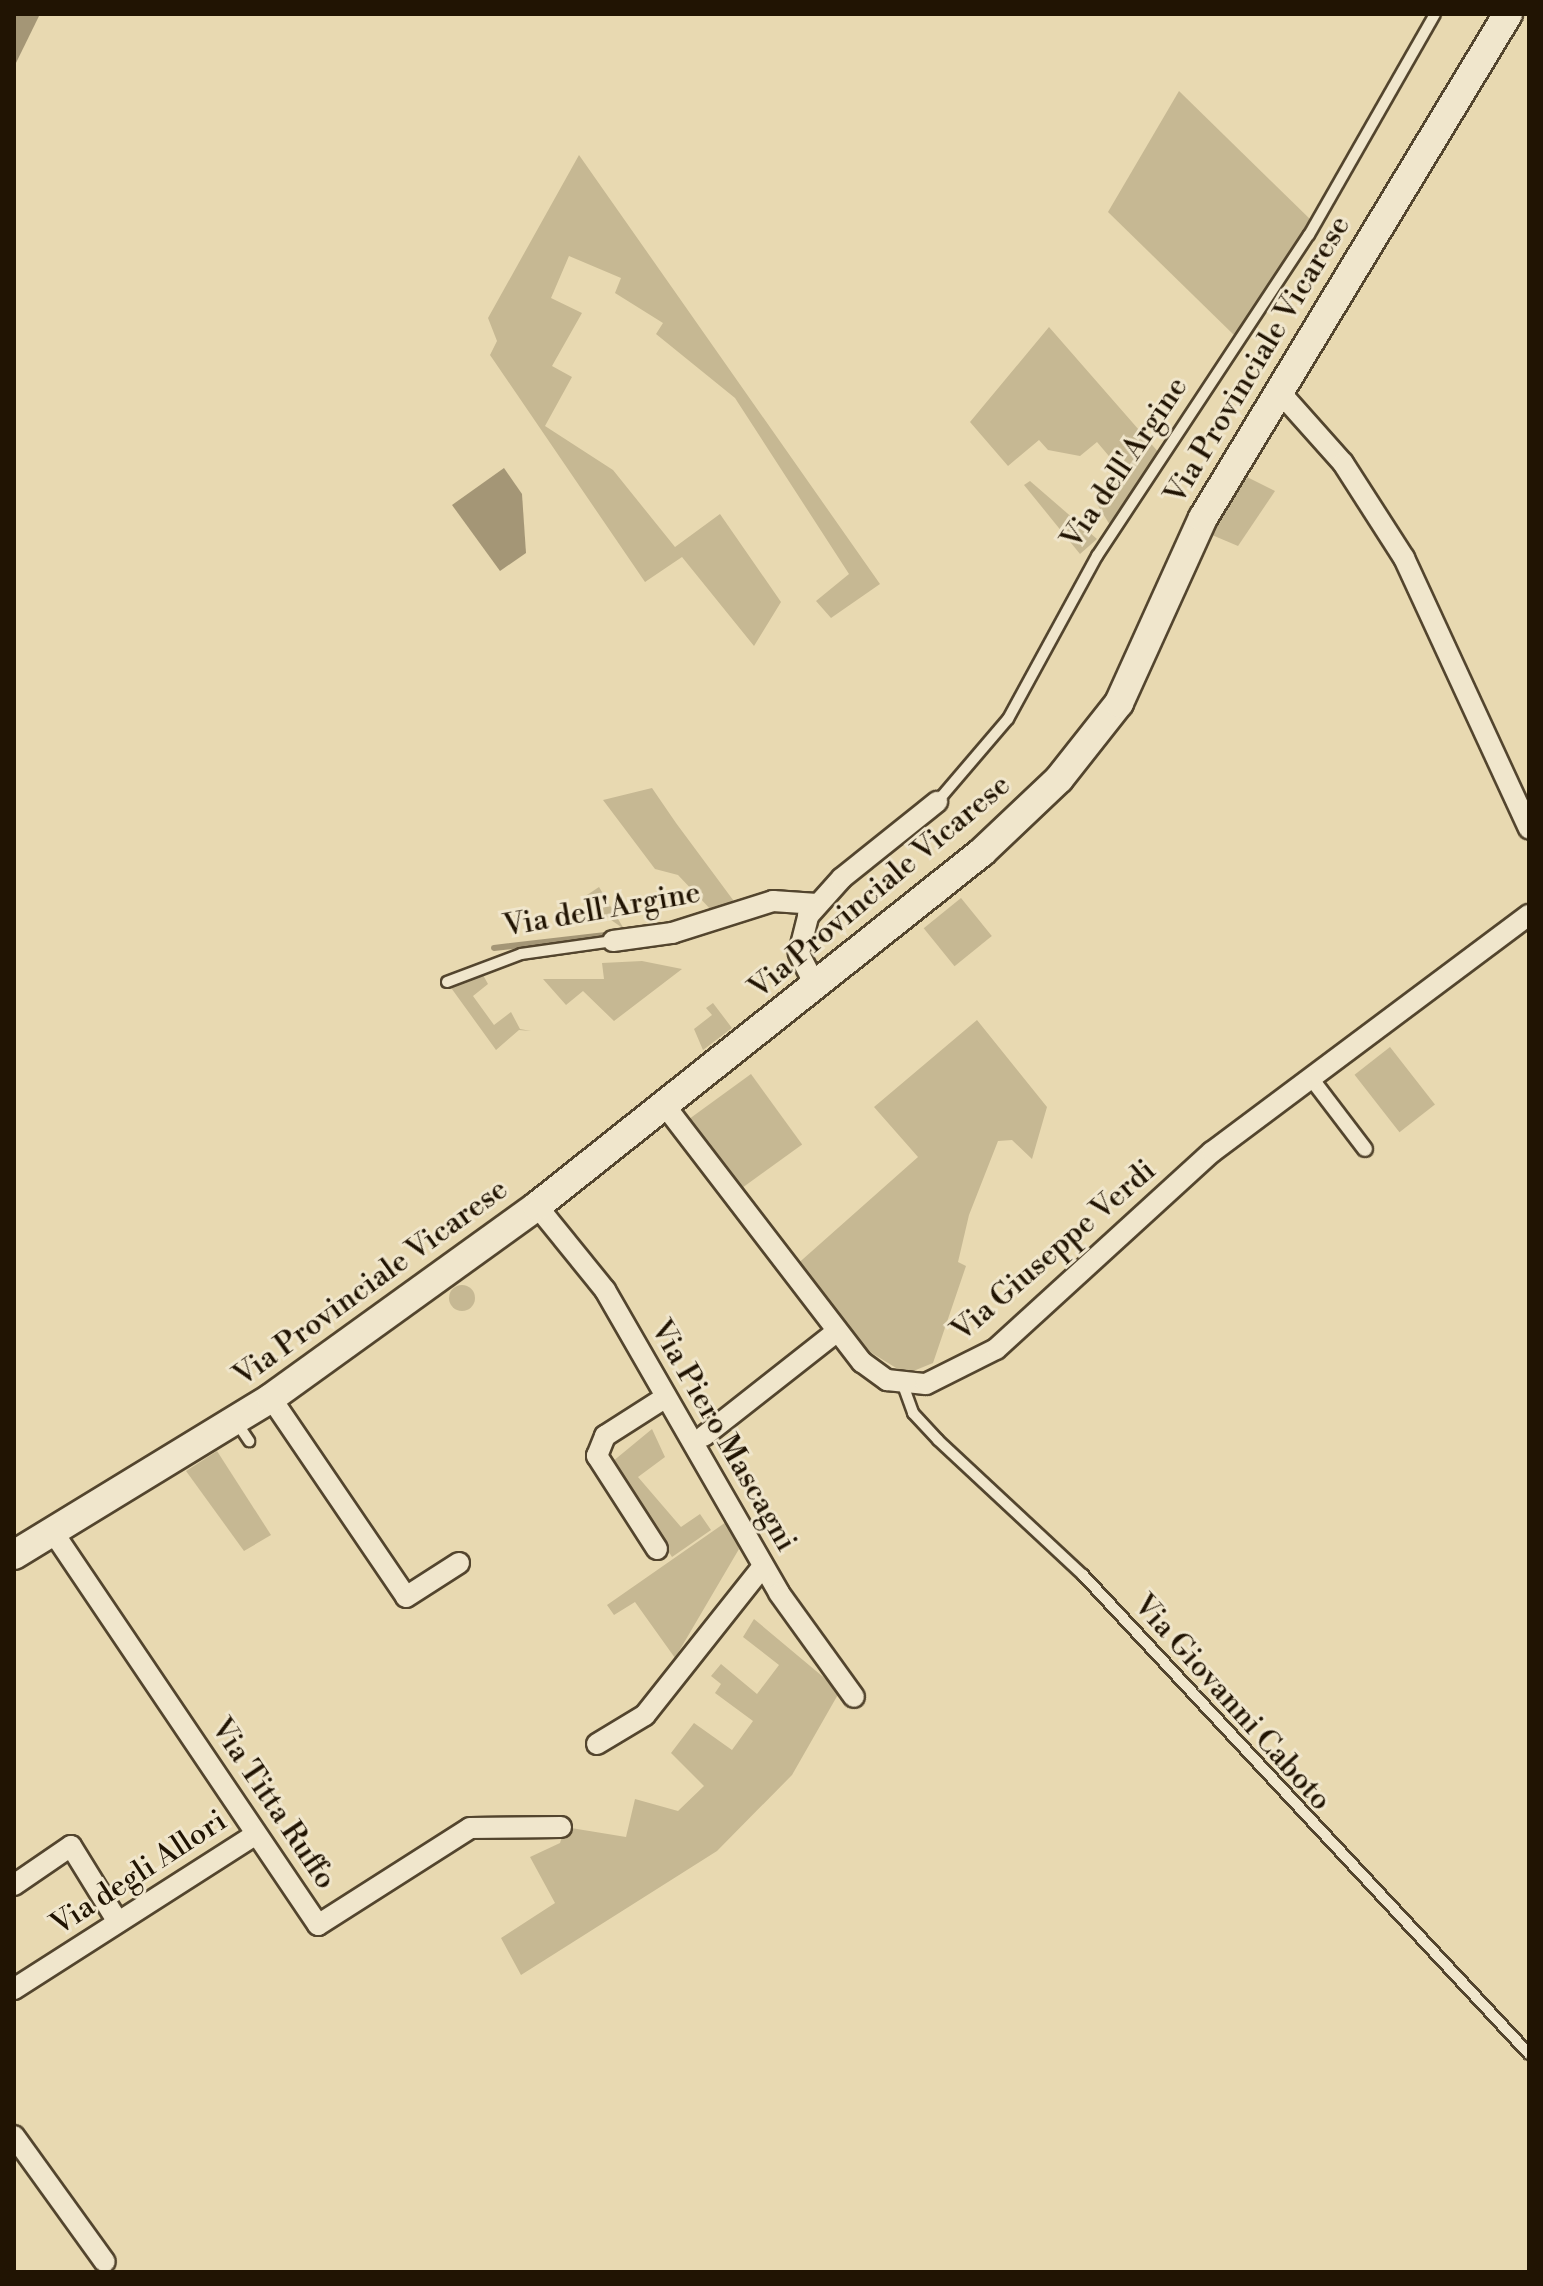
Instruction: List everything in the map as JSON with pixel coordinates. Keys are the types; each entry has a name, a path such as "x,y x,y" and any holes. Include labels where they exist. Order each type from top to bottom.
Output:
{"main road":[{"name":"Via Provinciale Vicarese","path":"14,1555 243,1431 271,1398 537,1206 666,1107 982,852 1089,746 1128,686 1189,544 1277,389 1508,14"}],"street":[{"path":"1277,389 1343,463 1404,558 1529,828"},
{"name":"Via dell'Argine","path":"815,985 798,947 817,904 937,802"},
{"name":"Via dell'Argine","path":"613,941 672,933 773,901 817,904"},
{"name":"Via Giuseppe Verdi","path":"903,1385 951,1376 996,1349 1212,1152 1314,1082 1527,923"},
{"path":"1314,1082 1365,1149"},
{"path":"666,1107 836,1332 874,1374 903,1385"},
{"name":"Via Piero Mascagni","path":"537,1206 605,1290 666,1397 700,1439 763,1566 854,1697"},
{"path":"700,1439 836,1332"},
{"path":"657,1549 597,1456 605,1436 666,1397"},
{"path":"271,1398 406,1597 459,1563"},
{"name":"Via Titta Ruffo","path":"53,1532 318,1925 470,1828 561,1827"},
{"path":"597,1744 645,1715 763,1566"},
{"name":"Via degli Allori","path":"14,1989 256,1834"},
{"path":"14,1885 71,1846 118,1922"},
{"path":"14,2136 105,2262"}],"lane":[{"name":"Via dell'Argine","path":"937,802 1008,719 1097,556 1301,248 1435,14"},
{"name":"Via dell'Argine","path":"447,982 521,954 613,941"},
{"name":"Via Giovanni Caboto","path":"903,1385 913,1413 938,1440 1083,1575 1529,2054"}],"shaded area":[{"path":"14,14 40,14 14,67"},
{"path":"1179,91 1312,221 1237,338 1108,212"},
{"path":"579,155 880,584 831,618 816,601 849,574 735,398 656,334 663,323 615,293 621,278 569,256 551,298 582,313 552,366 572,377 545,426 613,470 675,547 720,514 781,602 754,646 682,557 645,582 490,355 497,341 488,318"},
{"path":"1049,327 1160,454 1110,525 1095,501 1125,475 1097,442 1080,456 1048,450 1039,440 1008,466 970,422"},
{"path":"504,468 522,494 526,553 500,571 452,505"},
{"path":"1245,476 1275,491 1238,546 1212,535"},
{"path":"1030,481 1097,539 1080,554 1024,485"},
{"path":"652,788 739,908 714,913 678,875 655,869 603,800"},
{"path":"599,887 624,929 581,899"},
{"path":"961,898 992,936 955,966 924,928"},
{"path":"513,959 483,975 488,984 473,996 494,1025 511,1012 520,1029 531,1031 519,1030 496,1050 449,985"},
{"path":"642,961 682,969 614,1021 583,991 566,1005 543,979 604,979 602,963"},
{"path":"713,1003 732,1028 703,1050 694,1029 712,1015 706,1008"},
{"path":"977,1020 1047,1107 1032,1159 1012,1140 998,1141 969,1215 958,1262 966,1266 933,1363 906,1374 857,1344 794,1267 918,1157 874,1107"},
{"path":"1390,1047 1435,1105 1399,1132 1355,1075"},
{"path":"751,1074 802,1144 738,1191 687,1120"},
{"path":"462,1285 471,1289 475,1298 471,1307 462,1311 453,1307 449,1298 453,1289"},
{"path":"652,1429 665,1457 638,1477 681,1527 700,1514 711,1530 672,1557 612,1462"},
{"path":"217,1451 271,1535 244,1551 186,1471"},
{"path":"729,1520 739,1549 675,1658 635,1602 614,1615 607,1605"},
{"path":"754,1619 840,1691 792,1775 717,1851 521,1975 501,1938 555,1903 530,1857 560,1843 565,1827 626,1837 635,1799 678,1811 704,1786 671,1753 694,1723 732,1750 753,1721 715,1693 721,1684 711,1676 721,1664 757,1694 779,1665 743,1637"}],"waterway":[{"path":"494,948 614,934"}]}
